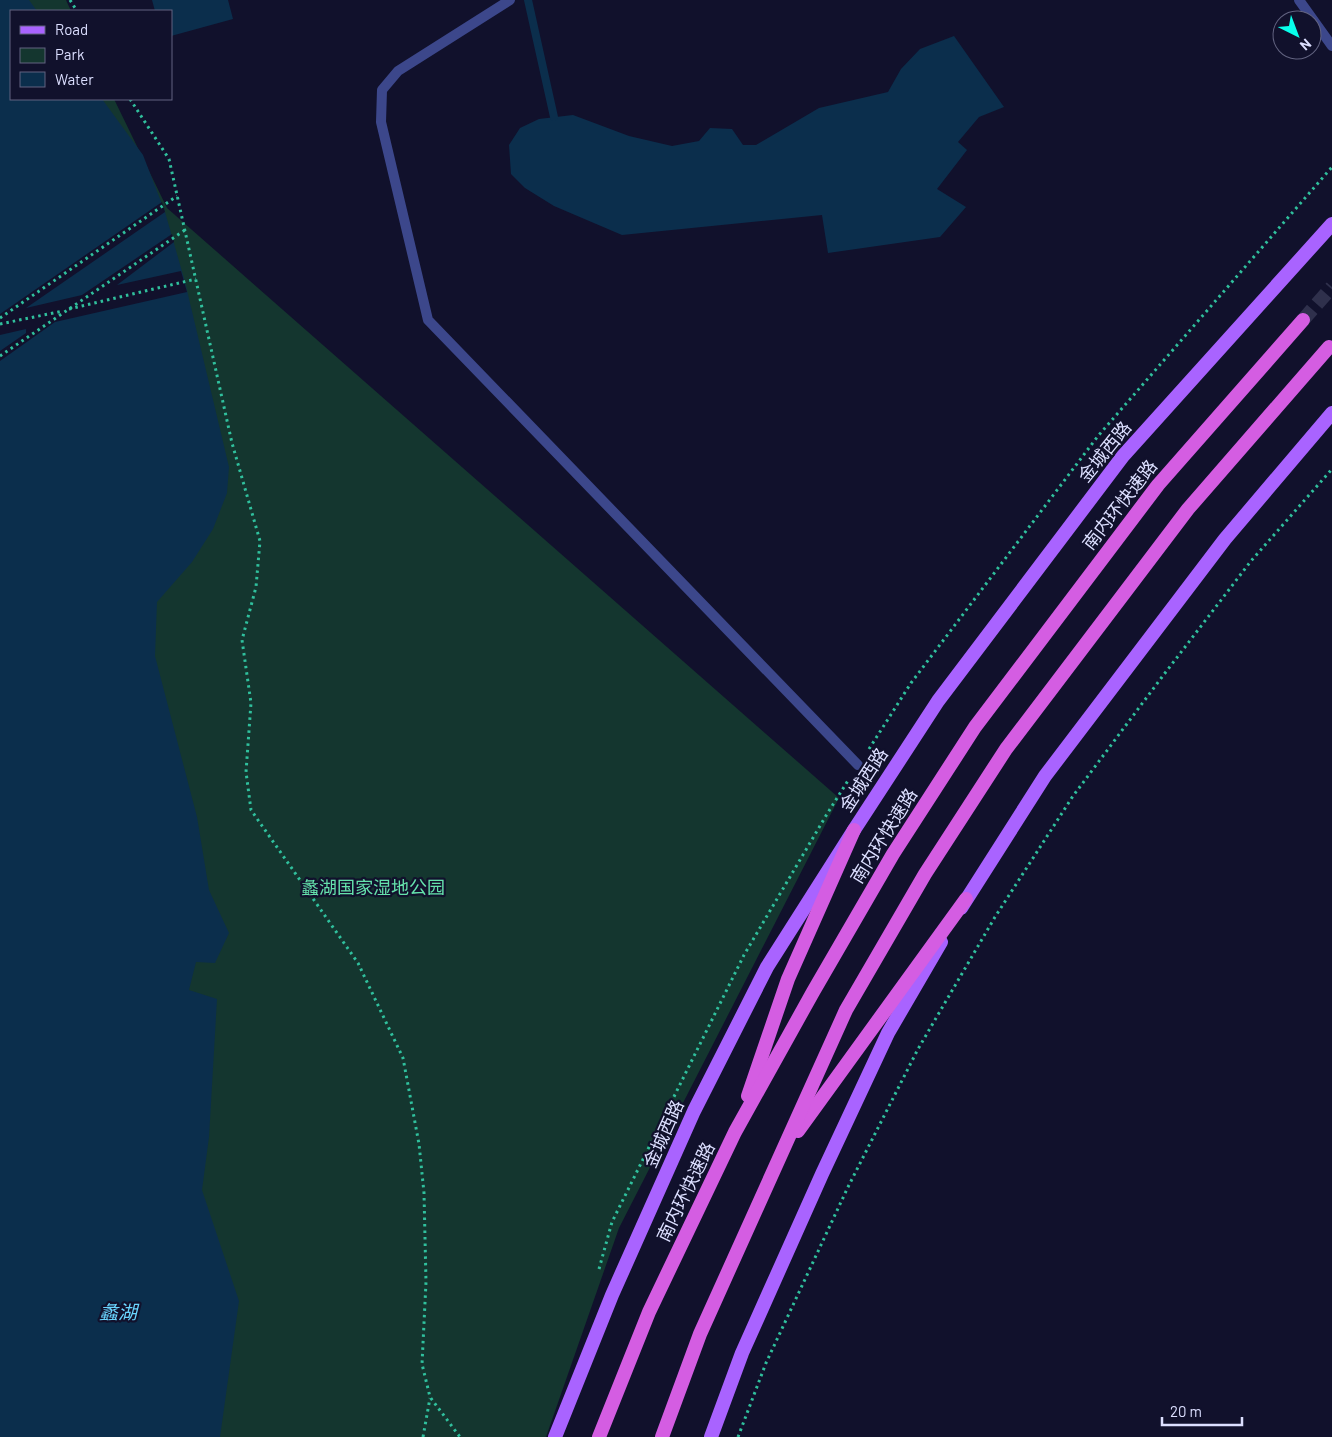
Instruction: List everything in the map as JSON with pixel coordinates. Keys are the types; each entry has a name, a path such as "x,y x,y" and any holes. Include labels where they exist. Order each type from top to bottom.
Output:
{"highway":[{"name":"南内环快速路","path":"598,1437 649,1312 735,1132 893,854 975,727 1158,485 1304,320"},
{"path":"662,1437 700,1334 846,1010 925,874 1006,749 1188,509 1329,347"},
{"path":"735,1132 788,979 854,830"},
{"path":"781,1154 966,899"}],"main road":[{"name":"金城西路","path":"555,1437 612,1296 694,1112 767,967 854,830 938,701 1123,456 1332,224"},
{"path":"711,1437 742,1353 822,1174 888,1033 966,899 1045,776 1225,539 1332,413"}],"street":[{"path":"510,0 398,71 382,90 380,122 428,320 858,765"},
{"path":"1299,0 1332,46"}],"path":[{"path":"131,100 169,159 232,443 260,541 256,587 242,640 251,703 246,772 251,810 358,963 402,1058 419,1144 424,1193 426,1282 422,1364 430,1397 460,1437"},
{"path":"0,318 177,196"},
{"path":"0,356 185,230"},
{"path":"0,324 196,279"},
{"path":"738,1437 766,1364 848,1186 918,1049 995,917 1074,796 1162,677 1252,561 1332,469"},
{"path":"423,1437 430,1397"}],"green space":[{"name":"蠡湖国家湿地公园","path":"0,0 66,0 71,10 10,10 10,100 114,100 167,208 839,798 619,1228 546,1437 0,1437"}],"water":[{"name":"蠡湖","path":"0,0 29,0 36,10 10,10 10,100 103,100 143,155 165,212 185,282 229,467 227,493 213,529 192,562 157,602 155,656 197,817 209,890 229,933 215,963 196,962 189,990 217,999 209,1137 202,1190 239,1301 220,1437 0,1437"},
{"path":"152,0 228,0 233,19 172,36 172,10 155,10"},
{"path":"954,36 1004,107 979,117 958,142 967,150 937,189 966,207 940,237 828,253 822,215 622,235 554,206 525,188 511,174 509,145 520,128 539,119 573,115 629,136 672,146 699,141 710,128 732,129 743,145 756,145 819,108 888,92 901,69 920,49"}],"pier":[{"path":"162,202 165,212 26,308 82,295 172,234 174,242 117,285 181,271 187,292 55,322 0,361 0,351 26,333 26,329 0,335 0,314"}],"waterway":[{"path":"528,0 554,117"}],"tunnel":[{"path":"1303,320 1332,287"}]}
